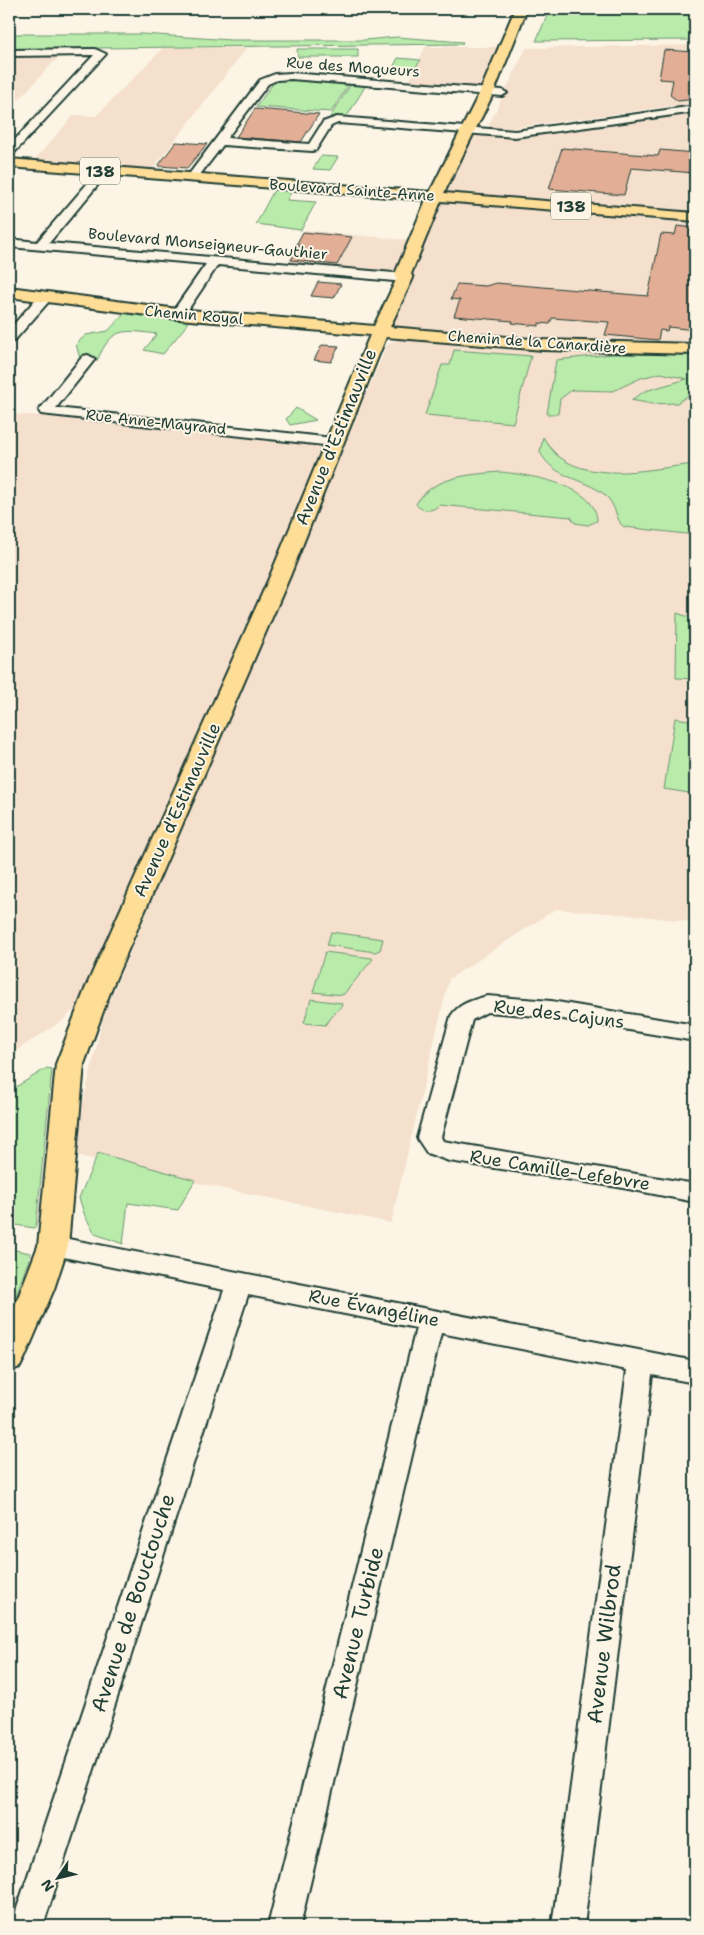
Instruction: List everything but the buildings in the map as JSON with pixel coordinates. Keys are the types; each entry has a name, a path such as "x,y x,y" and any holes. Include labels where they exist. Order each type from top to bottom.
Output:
{"main road":[{"name":"Avenue d'Estimauville","path":"9,1357 38,1288 53,1246 70,1064 74,1051 99,987 280,576 332,442 380,331 405,278 414,276 441,196 474,131 501,52 521,9"},
{"name":"Avenue d'Estimauville","path":"474,131 502,93 518,46 528,26"},
{"name":"Boulevard Sainte-Anne","path":"9,163 103,172 441,196 695,217"},
{"name":"Chemin Royal","path":"9,292 178,314 380,331"},
{"name":"Chemin de la Canardière","path":"380,331 581,347 695,349"}],"street":[{"path":"9,54 100,53"},
{"path":"9,152 100,53"},
{"name":"Rue des Moqueurs","path":"191,178 264,82 274,77 287,76 502,93"},
{"path":"220,141 312,148 327,124 337,120 531,134 695,109"},
{"path":"40,246 103,172"},
{"name":"Boulevard Monseigneur-Gauthier","path":"9,242 405,278"},
{"path":"178,314 215,261"},
{"path":"9,338 46,296"},
{"name":"Rue Anne-Mayrand","path":"88,359 46,410 332,442"},
{"name":"Rue des Cajuns","path":"429,1138 462,1016 475,1007 487,1004 551,1009 695,1033"},
{"name":"Rue Camille-Lefebvre","path":"429,1138 435,1147 449,1152 618,1178 695,1193"},
{"name":"Rue Évangéline","path":"53,1246 240,1281 695,1372"},
{"name":"Avenue de Bouctouche","path":"27,1926 240,1281"},
{"name":"Avenue Turbide","path":"284,1926 431,1319"},
{"name":"Avenue Wilbrod","path":"568,1926 641,1361"}],"shaded area":[{"path":"695,45 695,103 497,130 487,129 526,48"},
{"path":"425,47 500,47 487,92 408,85"},
{"path":"163,48 247,48 148,175 30,165 74,115 96,116"},
{"path":"65,50 9,110 9,51"},
{"path":"695,109 695,349 658,349 380,331 405,279 285,268 305,230 417,241 468,131 548,131"},
{"path":"401,339 570,351 695,353 695,922 556,909 449,979 391,1223 134,1170 77,1155 82,1108 104,1014 387,345"},
{"path":"46,411 333,442 99,987 62,1021 9,1055 9,414 43,416"}],"green space":[{"path":"550,9 695,9 695,40 536,41"},
{"path":"9,34 142,34 231,40 364,40 397,37 463,42 462,44 9,49"},
{"path":"297,49 358,49 358,57 298,57"},
{"path":"398,58 421,60 412,72 399,71 397,74 390,73"},
{"path":"287,79 349,84 331,112 256,107 274,82"},
{"path":"351,84 366,85 346,118 330,117"},
{"path":"321,156 338,157 330,170 313,169"},
{"path":"274,190 291,192 287,200 316,202 301,230 256,224"},
{"path":"125,313 188,320 186,326 163,354 144,350 157,334 127,332 120,333 108,341 97,361 80,359 76,344 86,335 108,331"},
{"path":"454,350 531,356 513,423 425,415 442,365 450,365"},
{"path":"613,354 695,355 695,391 677,403 652,404 631,400 645,391 687,379 661,373 641,378 613,391 572,390 560,399 558,414 547,414 556,360"},
{"path":"296,408 316,420 290,425 286,419"},
{"path":"543,437 558,456 572,465 589,470 606,472 643,471 695,464 695,535 624,527 604,494 560,472 546,461 540,452"},
{"path":"501,472 543,479 574,490 586,498 594,508 597,521 588,525 575,523 571,517 439,505 434,509 427,510 421,509 416,504 432,487 443,482 454,478"},
{"path":"677,613 695,619 695,679 676,678"},
{"path":"675,718 695,721 695,794 664,789"},
{"path":"331,932 383,939 380,950 375,952 327,945"},
{"path":"325,952 373,959 343,995 313,992"},
{"path":"311,999 341,1003 342,1005 325,1025 304,1023"},
{"path":"47,1068 52,1069 36,1226 34,1228 9,1224 9,1091"},
{"path":"98,1153 195,1180 178,1210 128,1203 123,1244 95,1234 85,1216 79,1198"},
{"path":"9,1249 31,1253 9,1316"}]}
